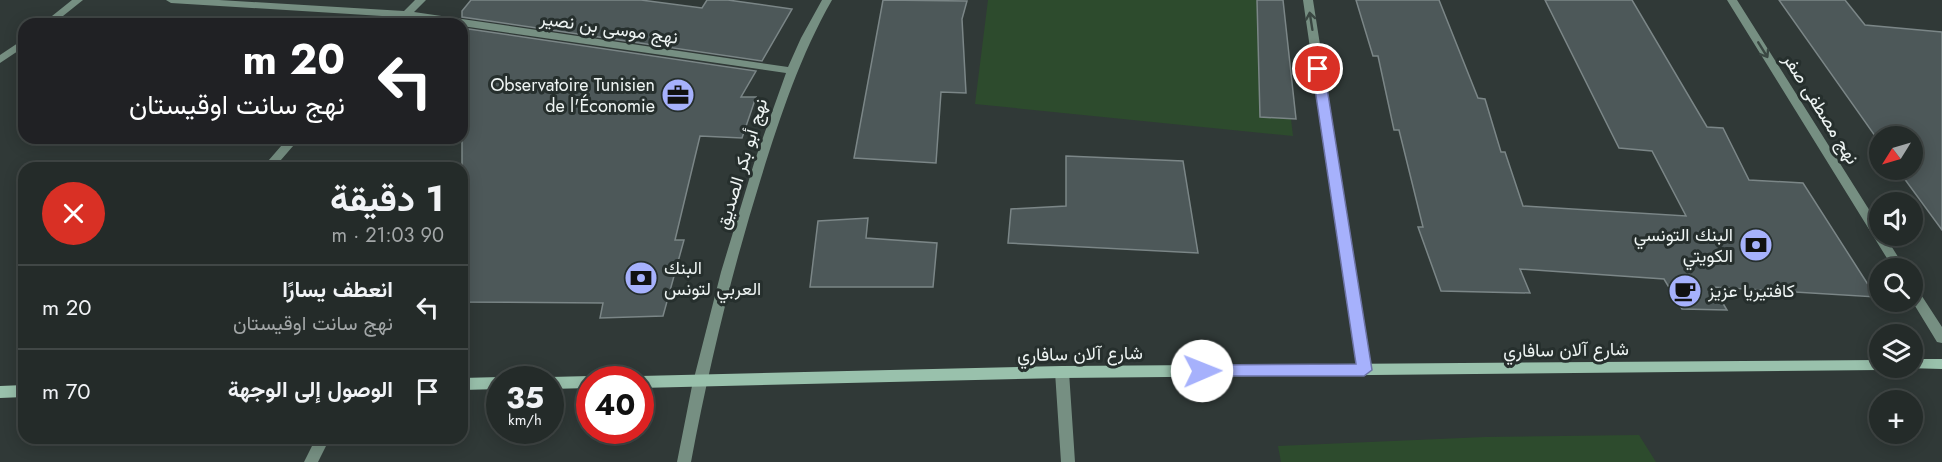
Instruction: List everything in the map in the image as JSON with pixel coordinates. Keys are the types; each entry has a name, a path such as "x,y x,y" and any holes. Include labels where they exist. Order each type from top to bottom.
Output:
{"street":[{"path":"55,18 78,0"},
{"name":"نهج موسى بن نصير","path":"171,0 404,14 431,18"},
{"path":"401,18 421,0"},
{"name":"نهج أبو بكر الصديق","path":"684,462 698,381 746,206 790,71 827,0"},
{"path":"1308,0 1364,370"},
{"name":"نهج مصطفى صفر","path":"1732,0 1893,258"},
{"name":"نهج موسى بن نصير","path":"468,23 790,71"},
{"path":"0,60 18,46"},
{"path":"273,162 289,144"},
{"path":"1923,308 1942,338"},
{"name":"شارع آلان سافاري","path":"654,382 1062,372 1869,364"},
{"path":"1923,364 1942,364"},
{"path":"1062,372 1068,462"},
{"path":"468,384 486,383"},
{"path":"0,392 18,391"},
{"path":"311,462 320,444"}],"green space":[{"path":"988,0 1277,0 1293,136 975,104"},
{"path":"1639,435 1656,462 1281,462 1278,446 1485,437"}],"building":[{"path":"471,0 641,0 702,8 707,0 728,0 792,9 762,61 462,17 462,11"},
{"path":"883,0 967,1 962,19 966,93 941,92 936,163 854,158"},
{"path":"1257,0 1283,0 1296,119 1260,117"},
{"path":"1356,0 1439,0 1478,98 1485,99 1501,152 1505,152 1523,206 1686,216 1652,151 1619,148 1545,0 1632,0 1707,127 1723,128 1749,180 1803,183 1869,286 1869,297 1713,287 1727,310 1682,309 1664,279 1520,269 1530,293 1441,291 1418,227 1423,227 1399,130 1394,130 1378,56 1373,56"},
{"path":"1779,0 1845,0 1865,25 1942,32 1942,230 1923,204 1923,192 1914,192 1905,180 1923,180 1923,126 1869,127"},
{"path":"468,29 756,71 741,97 756,97 742,138 700,136 675,240 684,240 663,316 600,318 603,303 468,302 468,162 462,162 462,144 468,144"},
{"path":"1066,156 1183,161 1198,253 1008,243 1011,209 1066,206"},
{"path":"868,218 866,238 937,243 933,287 810,287 818,221"}],"place":[{"name":"Observatoire Tunisien de l'Économie","path":"678,95"},
{"name":"البنك التونسي الكويتي","path":"1756,245"},
{"name":"البنك العربي لتونس","path":"641,278"},
{"name":"كافتيريا عزيز","path":"1685,291"}],"route":[{"path":"1202,371 1364,370 1318,69"}]}
